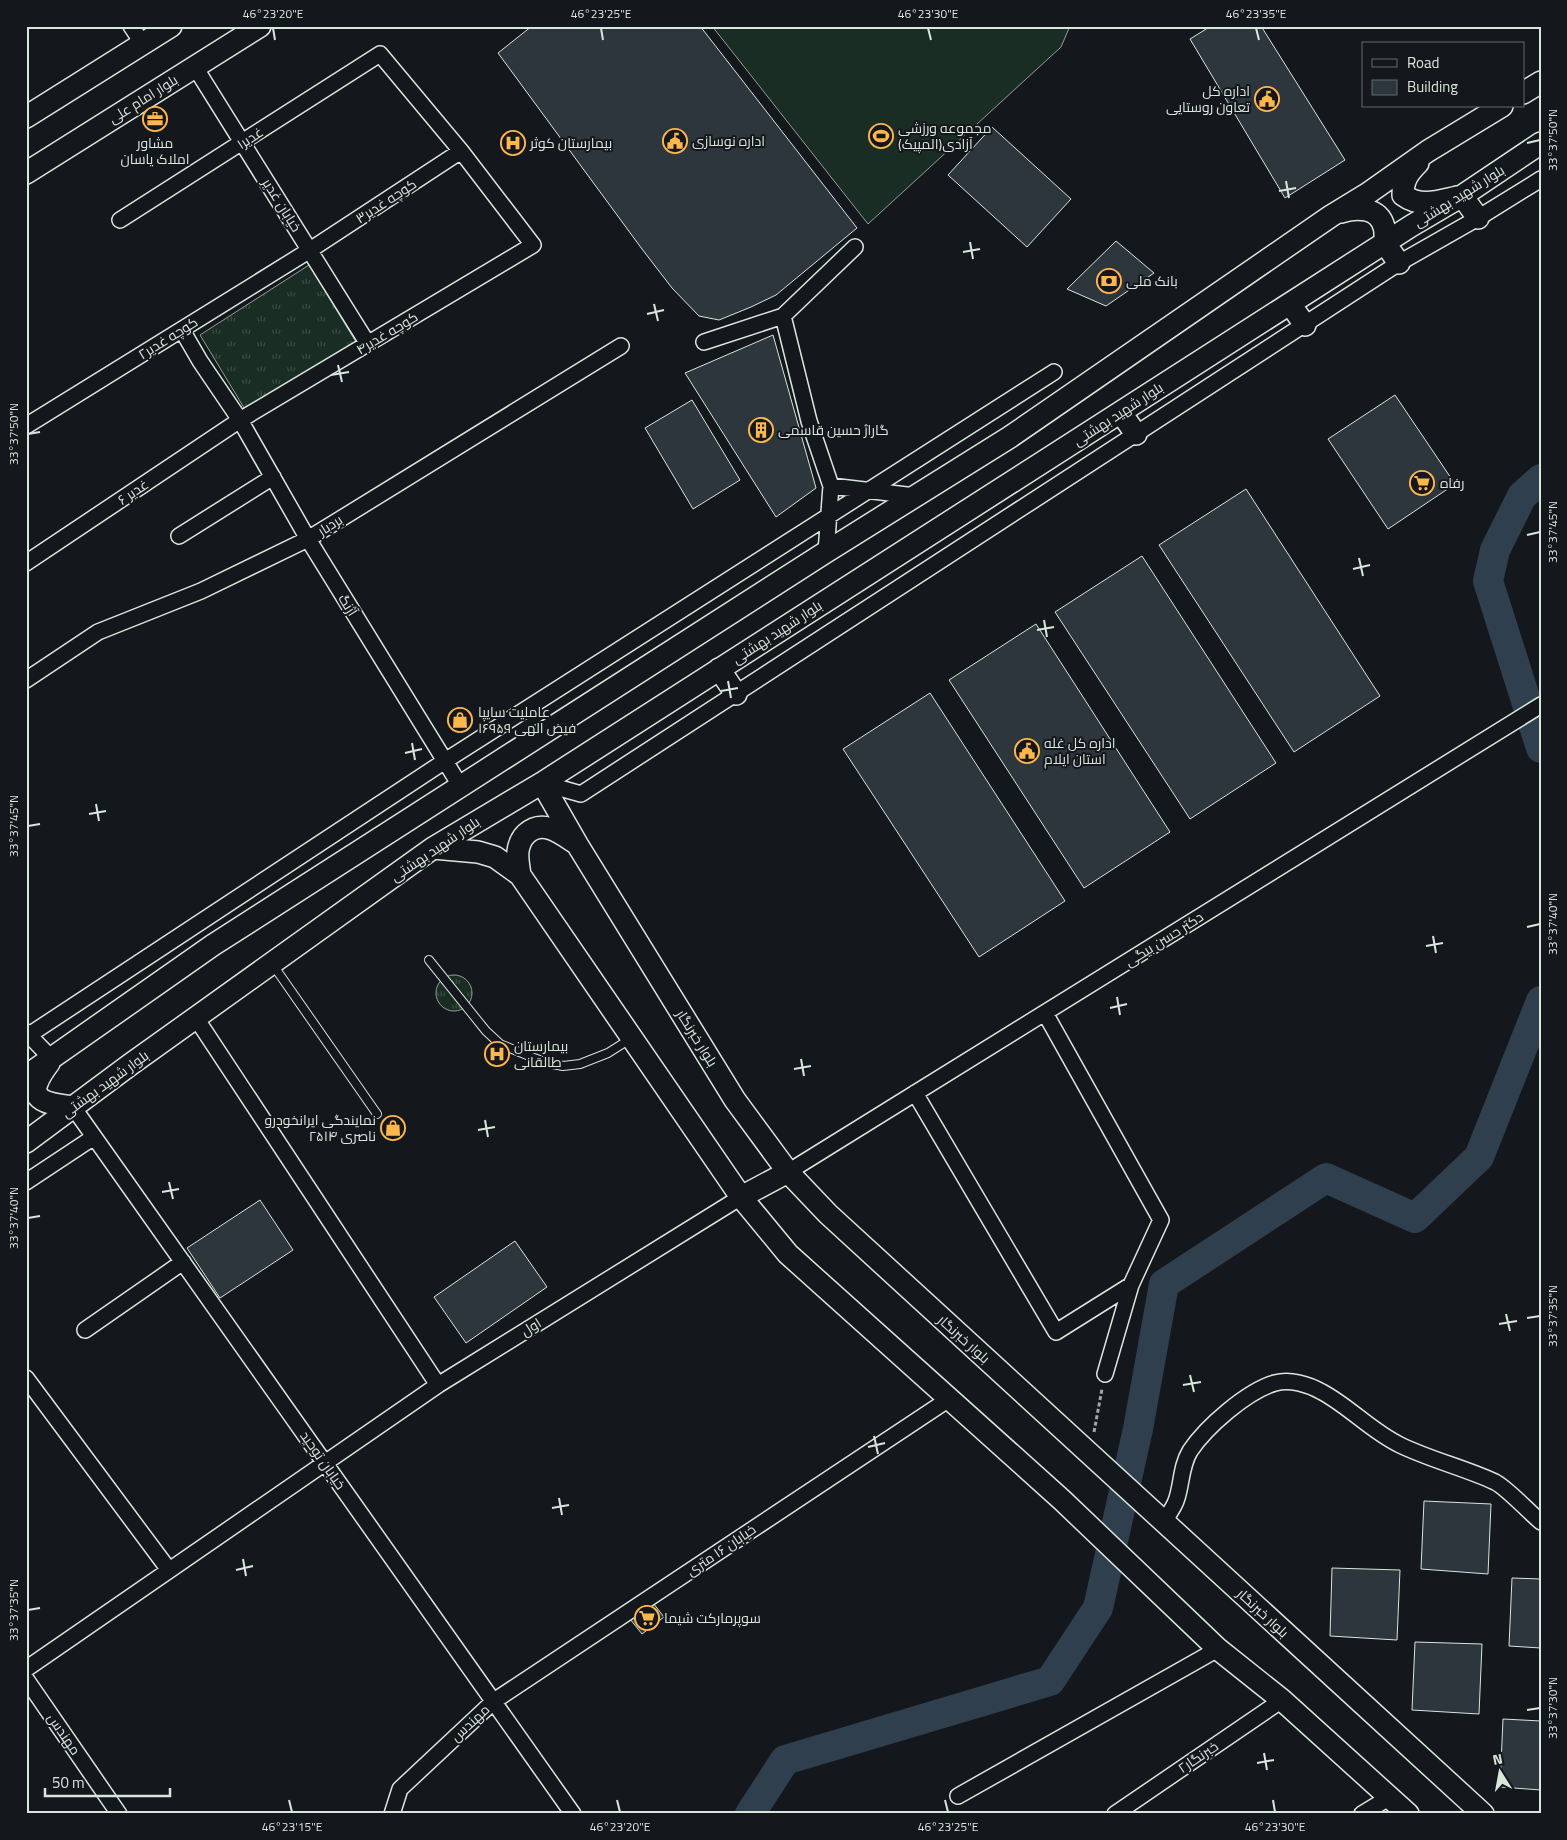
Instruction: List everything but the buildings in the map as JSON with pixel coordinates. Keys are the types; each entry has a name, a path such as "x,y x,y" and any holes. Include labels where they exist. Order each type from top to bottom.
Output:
{"main road":[{"path":"26,117 171,26"},
{"name":"بلوار امام على","path":"26,173 260,26"},
{"path":"1524,92 1541,82"},
{"path":"26,1076 213,945 826,552 1010,437 1331,216 1499,108"},
{"name":"بلوار شهید بهشتی","path":"26,1142 432,848 542,783 1410,226 1462,196 1541,143"},
{"path":"1428,152 1408,174 1403,184 1403,195 1412,201 1425,203 1462,196 1478,218"},
{"path":"1331,216 1353,209 1376,213 1382,219 1386,243 1399,263"},
{"path":"1290,304 1305,325"},
{"path":"1121,413 1136,434"},
{"path":"719,669 736,694"},
{"name":"بلوار خبرنگار","path":"542,783 577,844 735,1100 788,1172 828,1214 1483,1814"},
{"path":"520,875 518,852 521,838 531,829 543,826 557,830 577,844"},
{"path":"432,848 478,852 495,857 520,875 741,1198 788,1254 1062,1500 1218,1649 1282,1700 1408,1814"},
{"path":"52,1059 40,1075 35,1087 37,1096 44,1102 73,1107"},
{"path":"741,1198 788,1172"}],"street":[{"path":"131,26 143,44"},
{"name":"غدیر۱","path":"120,220 380,54 461,152"},
{"name":"خیابان غدیر","path":"195,67 368,344"},
{"name":"کوچه غدیر۴","path":"240,420 533,245 461,152"},
{"name":"کوچه غدیر۳","path":"310,250 461,152"},
{"path":"542,783 581,794 1399,263 1541,179"},
{"path":"704,342 783,316 856,247"},
{"name":"کوچه غدیر۲","path":"26,426 310,250"},
{"path":"783,316 810,421 831,486 826,552"},
{"name":"آژنگ","path":"182,330 200,361 240,420 308,539 461,787"},
{"name":"بردبار","path":"26,680 98,632 201,591 308,539 621,346"},
{"path":"52,1059 27,1035 445,761 1054,372"},
{"name":"غدیر ۶","path":"26,563 240,420"},
{"path":"179,536 273,477"},
{"path":"831,486 915,496"},
{"name":"دکتر حسن بیگی","path":"788,1172 1541,705"},
{"path":"1045,1013 1161,1220 1131,1285 1105,1374"},
{"path":"196,1018 438,1385"},
{"path":"915,1093 1056,1332 1131,1285"},
{"name":"خیابان توحید","path":"73,1107 573,1814"},
{"path":"26,1182 94,1137"},
{"name":"اول","path":"26,1669 438,1385 741,1198"},
{"path":"85,1330 183,1262"},
{"path":"26,1378 170,1570"},
{"path":"1164,1521 1177,1499 1181,1474 1190,1451 1211,1427 1233,1407 1254,1392 1276,1382 1300,1382 1322,1391 1342,1404 1370,1427 1399,1445 1497,1483 1541,1522"},
{"name":"خیابان ۱۶ متری","path":"494,1701 949,1399"},
{"path":"958,1796 1218,1649"},
{"name":"مهندس","path":"26,1678 119,1814"},
{"name":"خبرنگار۲","path":"1115,1814 1282,1700"},
{"name":"مهندس","path":"392,1814 400,1789 494,1701"},
{"path":"1362,1814 1390,1797"}],"lane":[{"path":"429,960 486,1031 500,1044 542,1061 563,1066 580,1064 608,1053 631,1038"},
{"path":"271,964 377,1114"}],"path":[{"path":"1090,1454 1105,1374"}],"green space":[{"name":"مجموعه ورزشی آزادی(المپیک)","path":"712,26 1070,26 1061,47 868,224"},
{"path":"309,265 356,342 246,411 200,335"},
{"path":"454,975 461,976 467,980 471,986 471,1000 467,1006 461,1010 454,1011 447,1010 441,1006 437,1000 436,993 437,986 441,980 447,976"}],"waterway":[{"path":"1541,479 1522,496 1495,550 1488,581 1541,748"},
{"path":"750,1814 785,1760 1050,1681 1098,1608 1138,1429 1164,1284 1326,1178 1415,1218 1479,1157 1541,1001"}],"place":[{"name":"اداره کل تعاون روستایی","path":"1267,99"},
{"name":"مشاور املاک یاسان","path":"155,119"},
{"name":"مجموعه ورزشی آزادی(المپیک)","path":"881,136"},
{"name":"اداره نوسازی","path":"675,141"},
{"name":"بیمارستان کوثر","path":"513,143"},
{"name":"بانک ملی","path":"1109,281"},
{"name":"گاراژ حسین قاسمی","path":"761,430"},
{"name":"رفاه","path":"1422,483"},
{"name":"عاملیت سایپا ۱۶۹۵۹ فیض الهی","path":"460,720"},
{"name":"اداره کل غله استان ایلام","path":"1027,751"},
{"name":"بیمارستان طالقانی","path":"497,1054"},
{"name":"نمایندگی ایرانخودرو ناصری ۲۵۱۴","path":"393,1128"},
{"name":"سوپرمارکت شیما","path":"647,1618"}]}
